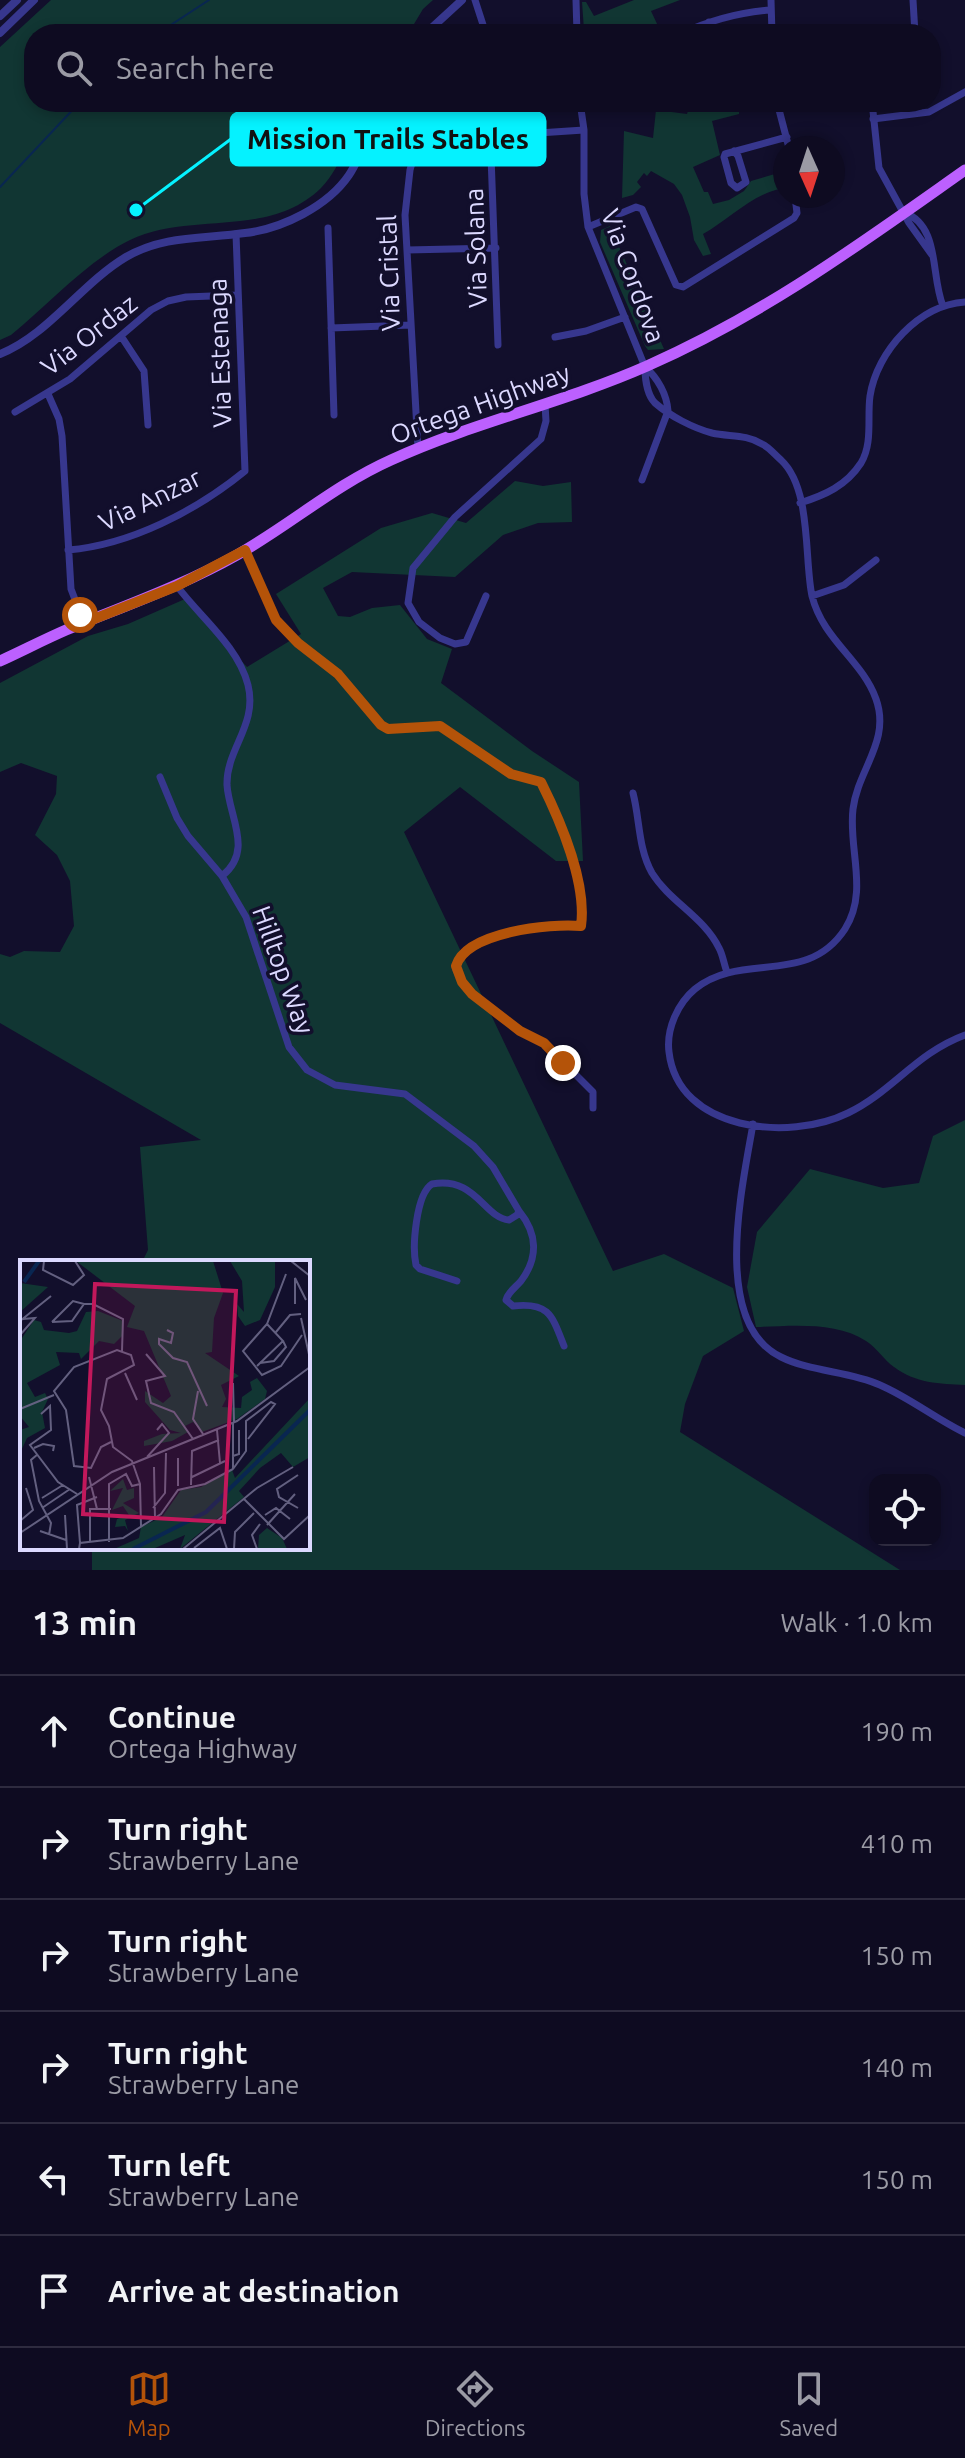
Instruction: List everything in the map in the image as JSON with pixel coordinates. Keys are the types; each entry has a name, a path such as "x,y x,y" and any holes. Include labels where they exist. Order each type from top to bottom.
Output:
{"main road":[{"name":"Ortega Highway","path":"0,661 177,586 245,550 345,483 418,448 645,367 739,322 783,296 965,170"}],"street":[{"path":"0,16 17,0"},
{"path":"0,33 34,0"},
{"path":"436,24 462,0"},
{"path":"475,0 483,24"},
{"path":"576,0 577,24"},
{"path":"771,0 772,24"},
{"path":"913,0 914,24"},
{"path":"704,24 754,11 771,10"},
{"path":"941,105 965,92"},
{"path":"0,354 23,342 106,271 143,248 185,237 253,232 295,217 324,201 350,173 377,112"},
{"name":"Via Cristal","path":"418,448 405,215 410,170 419,138 431,112"},
{"name":"Via Solana","path":"490,112 498,345"},
{"name":"Via Cordova","path":"581,112 588,227 645,367 644,379 655,403 668,411"},
{"path":"780,112 787,136"},
{"path":"873,112 879,168 921,242 932,255"},
{"path":"873,119 929,112"},
{"path":"491,136 584,130"},
{"path":"734,151 746,182 737,188 731,183 724,157 734,151 773,141"},
{"path":"588,227 636,207 642,209 676,285 683,287 794,218 796,208"},
{"path":"904,212 918,217 929,237 943,306"},
{"path":"328,228 334,415"},
{"name":"Via Estenaga","path":"236,234 245,471"},
{"path":"921,242 929,237"},
{"path":"407,250 496,248"},
{"name":"Via Ordaz","path":"15,412 70,379 151,310 168,301 186,297 237,295"},
{"path":"800,503 827,495 861,463 868,436 869,400 874,378 906,329 922,316 943,306 965,302"},
{"path":"555,337 586,331 625,317"},
{"path":"331,328 411,325"},
{"path":"121,336 144,371 148,425"},
{"path":"48,394 59,419 62,436 71,589 84,623"},
{"path":"486,596 466,642 455,644 440,638 419,622 408,603 409,579 413,568 455,517 541,439 546,421 545,405"},
{"path":"642,480 668,411 688,424 713,433 738,435 763,444 786,465 795,483 807,531 812,596 830,635 871,687 880,713 879,737 858,787 853,809 857,889 846,927 827,949 809,960 783,967 727,972 707,980 692,992 677,1010 669,1037 670,1059 679,1085 709,1112 753,1124 809,1125 851,1112 922,1057 943,1043 965,1035"},
{"name":"Via Anzar","path":"68,550 98,548 158,524 206,498 245,471"},
{"path":"245,550 276,620 298,643 338,674 381,725 388,729 440,726 511,774 541,782 565,832 579,888 581,926 535,928 490,938 460,957 456,970 472,994 520,1031 548,1047 593,1092 593,1108"},
{"path":"812,596 844,585 876,560"},
{"path":"177,586 223,641 249,687 247,725 231,760 227,784 238,832 237,856 231,870 222,876"},
{"name":"Hilltop Way","path":"160,777 188,836 222,876 246,917 289,1047 307,1070 335,1085 405,1094 474,1146 493,1167 533,1232 532,1260 522,1280 506,1295 506,1300 513,1306 529,1303 545,1310 564,1346"},
{"path":"633,793 642,852 654,875 673,899 699,920 720,948 727,972"},
{"path":"753,1124 738,1226 742,1306 758,1341 789,1360 881,1385 965,1433"},
{"path":"457,1281 420,1269 415,1263 419,1208 427,1187 448,1183 475,1193 504,1220 514,1219 519,1211"}],"green space":[{"path":"51,0 433,0 414,24 25,24"},
{"path":"634,0 680,0 651,11 657,24 584,24 582,2 586,2 594,16"},
{"path":"24,25 24,112 361,112 329,179 300,204 278,214 178,227 130,240 98,259 11,335 0,340 0,47"},
{"path":"656,112 739,112 712,121 720,155 693,167 713,204 729,200 744,191 751,181 773,175 773,191 753,200 703,234 711,254 703,256 694,240 682,195 674,184 651,171 647,176 644,173 637,182 641,187 633,195 622,198 624,131 653,138"},
{"path":"610,226 664,349 648,350 645,346 600,242 601,230"},
{"path":"515,481 543,486 571,482 572,522 538,523 503,535 455,577 352,572 323,588 338,616 350,617 372,608 400,605 427,639 452,649 441,683 579,782 583,861 556,861 460,787 404,832 613,1271 664,1254 733,1288 744,1331 703,1356 685,1404 680,1432 900,1570 92,1570 92,1550 310,1550 310,1260 143,1260 148,1250 140,1147 201,1140 0,1023 0,954 10,957 24,951 60,952 74,926 70,881 57,855 35,835 56,794 57,776 21,763 0,772 0,683 88,636 128,624 185,599 247,667 301,634 276,594 381,528 432,513 466,523"},
{"path":"965,1120 965,1385 937,1383 910,1376 890,1364 866,1341 841,1330 813,1326 756,1327 747,1287 757,1232 810,1169 883,1188 919,1183 933,1136"}],"waterway":[{"path":"172,24 209,0"},
{"path":"0,187 71,112"}],"place":[{"name":"Mission Trails Stables","path":"136,210"}],"route":[{"path":"80,615 84,623 156,596 245,550 276,620 298,643 338,674 381,725 388,729 440,726 511,774 541,782 565,832 579,888 581,926 535,928 490,938 464,953 456,966 464,986 472,994 520,1031 544,1043 563,1063"}]}
